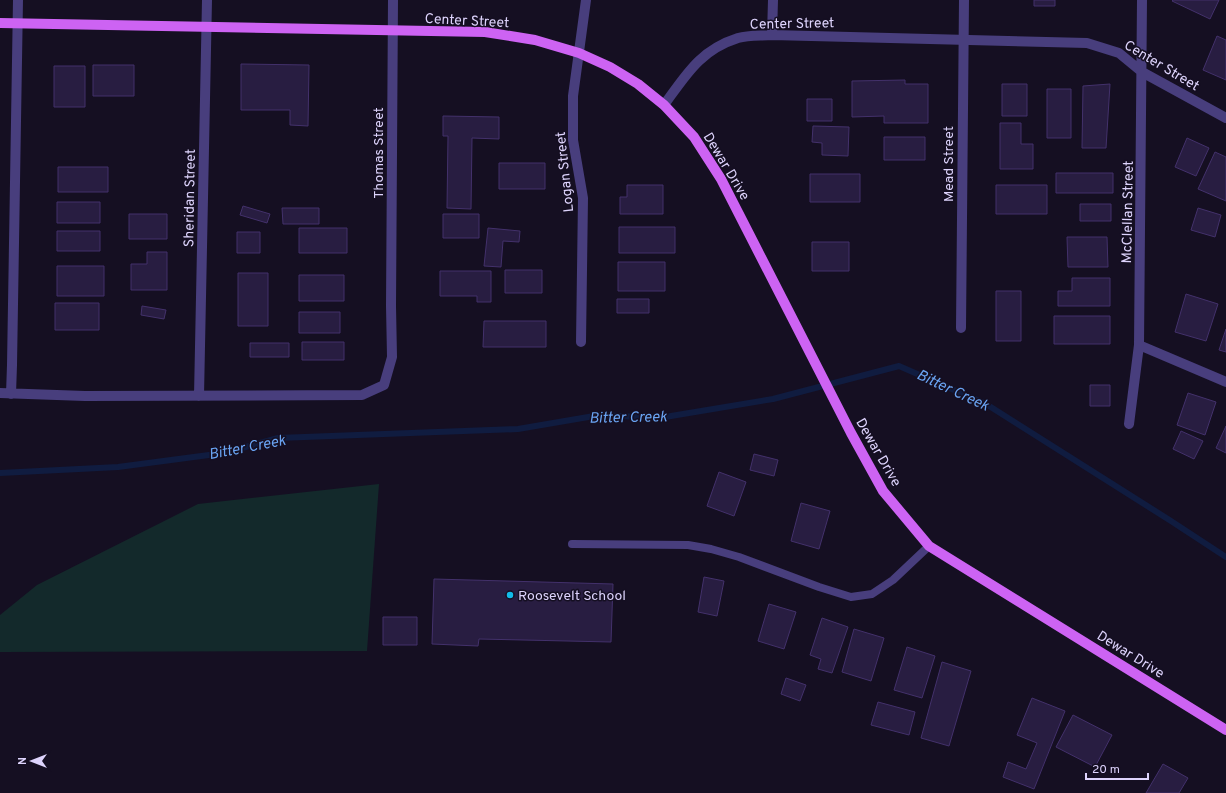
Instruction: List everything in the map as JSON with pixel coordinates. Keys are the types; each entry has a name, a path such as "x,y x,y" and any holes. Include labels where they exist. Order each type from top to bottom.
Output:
{"main road":[{"name":"Center Street","path":"0,23 485,32 535,40 579,53 610,67 638,84 664,106"},
{"name":"Dewar Drive","path":"664,106 694,137 722,180 851,433 883,491 929,546 1226,730"}],"street":[{"path":"11,394 18,0"},
{"name":"Sheridan Street","path":"199,396 207,0"},
{"name":"Thomas Street","path":"0,393 86,396 362,395 384,385 392,357 393,0"},
{"name":"Logan Street","path":"581,342 583,198 573,140 573,96 586,0"},
{"path":"772,35 773,0"},
{"name":"Mead Street","path":"961,328 964,0"},
{"name":"McClellan Street","path":"1129,424 1139,345 1142,0"},
{"name":"Center Street","path":"664,106 692,67 712,49 739,38 772,35 1087,43 1119,53 1142,72 1226,118"},
{"path":"1139,345 1226,382"}],"lane":[{"path":"572,544 688,545 712,549 739,557 819,587 851,597 872,594 893,580 929,546"}],"green space":[{"path":"379,484 367,651 0,652 0,615 37,585 198,504"}],"building":[{"path":"1034,0 1055,0 1055,6 1034,6"},
{"path":"1219,0 1210,19 1172,1"},
{"path":"1217,36 1226,40 1226,80 1203,70"},
{"path":"241,64 309,65 308,126 290,125 290,110 241,110"},
{"path":"93,65 134,65 134,96 93,96"},
{"path":"54,66 85,66 85,107 54,107"},
{"path":"905,80 905,84 928,84 928,123 884,123 884,116 852,117 852,81"},
{"path":"1002,84 1027,84 1027,116 1002,116"},
{"path":"1110,84 1106,148 1082,148 1083,86"},
{"path":"1047,89 1071,89 1071,138 1047,138"},
{"path":"807,99 832,99 832,121 807,121"},
{"path":"443,116 499,117 499,139 472,138 471,209 447,208 448,136 443,136"},
{"path":"1000,123 1021,123 1021,144 1033,144 1033,169 1000,169"},
{"path":"813,126 849,127 848,156 822,155 822,143 812,142"},
{"path":"884,137 925,137 925,160 884,160"},
{"path":"1187,138 1209,148 1196,176 1175,167"},
{"path":"1215,152 1226,157 1226,201 1198,189"},
{"path":"499,163 545,163 545,189 499,189"},
{"path":"58,167 108,167 108,192 58,192"},
{"path":"1056,173 1113,173 1113,193 1056,193"},
{"path":"810,174 860,174 860,202 810,202"},
{"path":"627,185 663,185 663,214 620,214 620,197 627,197"},
{"path":"996,185 1047,185 1047,214 996,214"},
{"path":"57,202 100,202 100,223 57,223"},
{"path":"1080,204 1111,204 1111,221 1080,221"},
{"path":"243,206 270,214 267,223 240,215"},
{"path":"282,208 319,208 319,224 283,224"},
{"path":"1198,208 1221,215 1215,237 1191,230"},
{"path":"129,214 167,214 167,239 129,239"},
{"path":"443,214 479,214 479,238 443,238"},
{"path":"619,227 675,227 675,253 619,253"},
{"path":"299,228 347,228 347,253 299,253"},
{"path":"488,228 520,231 519,242 503,241 501,267 484,266"},
{"path":"57,231 100,231 100,251 57,251"},
{"path":"237,232 260,232 260,253 237,253"},
{"path":"1067,237 1107,237 1108,267 1068,267"},
{"path":"812,242 849,242 849,271 812,271"},
{"path":"147,252 167,252 167,290 131,290 131,264 147,264"},
{"path":"618,262 665,262 665,291 618,291"},
{"path":"57,266 104,266 104,296 57,296"},
{"path":"505,270 542,270 542,293 505,293"},
{"path":"440,271 491,271 491,302 477,302 477,296 440,296"},
{"path":"238,273 268,273 268,326 238,326"},
{"path":"299,275 344,275 344,301 299,301"},
{"path":"1072,278 1110,278 1110,306 1058,306 1058,291 1072,291"},
{"path":"996,291 1021,291 1021,341 996,341"},
{"path":"1186,294 1218,304 1206,341 1175,332"},
{"path":"617,299 649,299 649,313 617,313"},
{"path":"55,303 99,303 99,330 55,330"},
{"path":"142,306 166,310 164,319 141,315"},
{"path":"299,312 340,312 340,333 299,333"},
{"path":"1054,316 1110,316 1110,344 1054,344"},
{"path":"484,321 546,321 546,347 483,347"},
{"path":"1226,329 1226,352 1219,350"},
{"path":"302,342 344,342 344,360 302,360"},
{"path":"250,343 289,343 289,357 250,357"},
{"path":"1090,385 1110,385 1110,406 1090,406"},
{"path":"1188,393 1216,402 1205,435 1177,425"},
{"path":"1226,426 1226,453 1216,448"},
{"path":"1181,431 1203,441 1194,459 1173,449"},
{"path":"754,454 778,460 774,476 750,470"},
{"path":"719,472 746,482 734,516 707,506"},
{"path":"801,503 830,511 819,549 791,541"},
{"path":"704,577 724,581 717,616 698,612"},
{"path":"434,579 613,584 611,642 479,639 478,646 432,644"},
{"path":"769,604 796,612 784,649 758,641"},
{"path":"383,617 417,617 417,645 383,645"},
{"path":"822,618 848,627 832,673 818,669 821,659 810,655"},
{"path":"854,629 884,638 871,681 842,672"},
{"path":"907,647 935,656 922,698 894,690"},
{"path":"942,662 971,671 949,746 921,738"},
{"path":"786,678 806,685 800,701 781,694"},
{"path":"1032,698 1065,711 1034,789 1003,777 1008,762 1026,769 1037,743 1017,735"},
{"path":"878,702 915,712 909,735 871,725"},
{"path":"1073,715 1112,735 1095,767 1056,747"},
{"path":"1163,764 1188,778 1179,793 1146,793"}],"waterway":[{"name":"Bitter Creek","path":"0,473 118,467 224,453 278,438 518,429 600,415 659,418 773,399 899,366 986,404 1226,557"}],"place":[{"name":"Roosevelt School","path":"510,595"}]}
